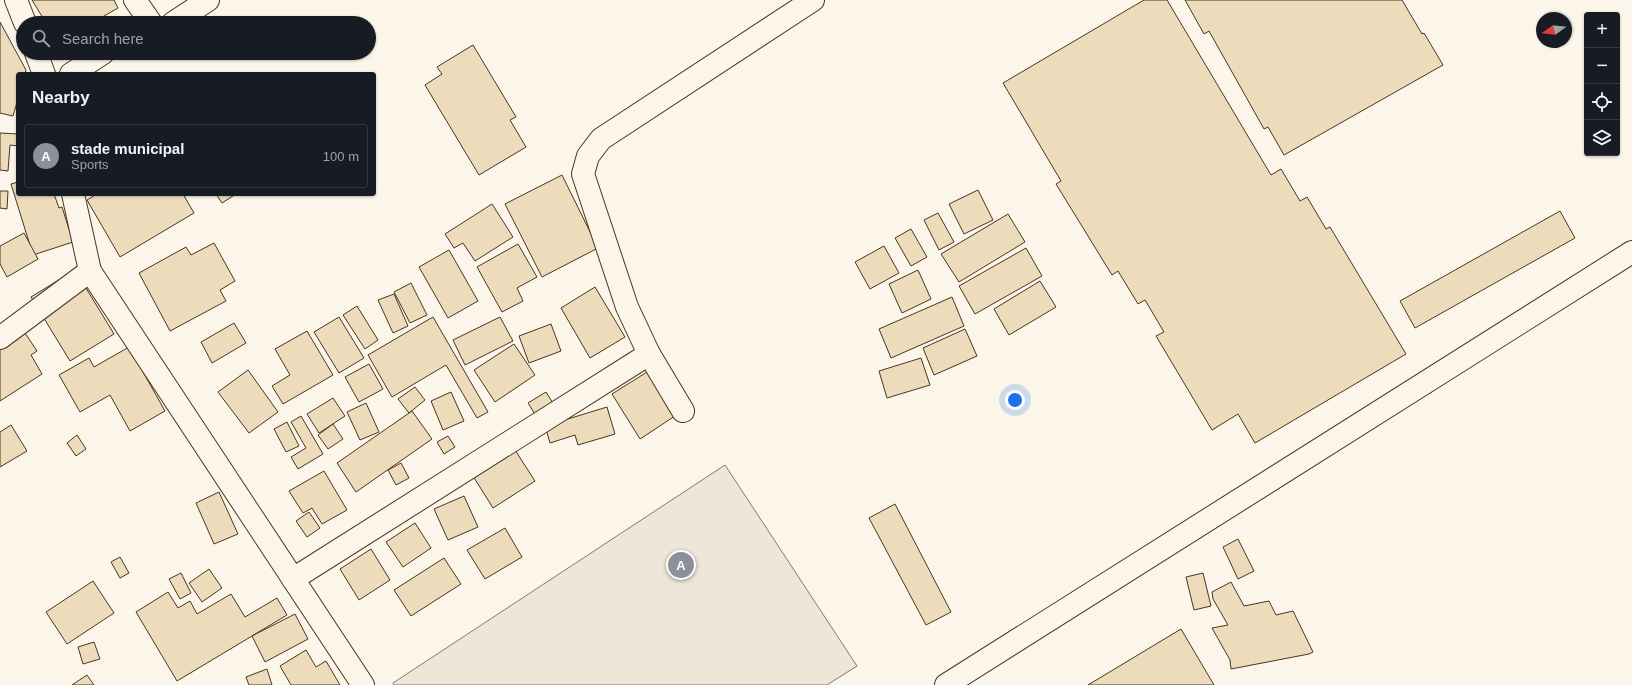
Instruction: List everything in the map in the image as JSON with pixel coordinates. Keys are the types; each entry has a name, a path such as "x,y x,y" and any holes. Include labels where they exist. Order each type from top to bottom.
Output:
{"street":[{"path":"16,0 22,16"},
{"path":"135,0 145,16"},
{"path":"183,16 208,0"},
{"path":"683,411 649,354 627,308 583,174 588,156 601,139 813,0"},
{"path":"39,60 43,72"},
{"path":"74,72 92,60"},
{"path":"73,196 90,271 363,685"},
{"path":"946,685 1632,252"},
{"path":"0,338 90,271"},
{"path":"293,579 649,354"}],"shaded area":[{"path":"725,465 857,666 827,685 394,685 393,683"}],"building":[{"path":"32,0 114,0 118,8 104,16 42,16"},
{"path":"1144,0 1167,0 1271,175 1281,169 1300,201 1307,197 1326,229 1330,227 1406,354 1255,443 1238,414 1212,430 1156,336 1164,332 1145,300 1138,304 1118,271 1112,275 1056,184 1061,181 1003,83"},
{"path":"1185,0 1402,0 1422,34 1424,33 1443,65 1284,155 1268,127 1264,129 1209,31 1204,34"},
{"path":"0,22 16,52 16,60 21,60 26,70 26,72 16,72 16,106 13,116 0,113"},
{"path":"473,45 516,117 510,120 526,147 479,175 425,85 442,74 437,67"},
{"path":"0,133 16,134 16,146 10,145 8,171 0,170"},
{"path":"562,175 598,248 542,277 505,204"},
{"path":"16,183 16,196 55,196 59,208 62,207 73,242 33,255 11,184"},
{"path":"978,190 993,220 964,234 949,204"},
{"path":"0,191 8,191 7,209 0,208"},
{"path":"94,196 184,196 194,213 120,257 87,200"},
{"path":"217,196 233,196 222,203"},
{"path":"492,204 513,237 475,261 463,243 454,248 445,234"},
{"path":"1560,211 1575,238 1415,328 1400,301"},
{"path":"938,213 954,242 939,250 924,220"},
{"path":"1008,214 1025,242 959,282 941,254"},
{"path":"911,229 927,257 911,266 895,238"},
{"path":"24,233 38,259 7,277 0,264 0,246"},
{"path":"214,243 235,281 220,290 226,301 170,331 139,273 186,247 191,255"},
{"path":"518,244 537,277 517,288 523,301 502,312 477,267"},
{"path":"884,246 899,273 870,289 855,262"},
{"path":"1026,248 1042,276 975,314 959,286"},
{"path":"449,250 478,301 448,318 419,267"},
{"path":"75,270 114,334 70,361 31,297"},
{"path":"918,270 931,299 902,313 889,284"},
{"path":"1040,281 1056,307 1009,335 994,309"},
{"path":"411,283 427,315 410,323 394,292"},
{"path":"595,287 625,337 590,358 561,308"},
{"path":"394,294 408,326 393,333 378,300"},
{"path":"952,297 964,326 891,358 879,329"},
{"path":"357,306 378,340 365,349 343,315"},
{"path":"339,317 364,358 339,373 314,332"},
{"path":"433,317 488,412 477,418 446,365 392,397 368,355"},
{"path":"500,317 513,341 465,365 453,340"},
{"path":"234,323 246,343 212,363 201,342"},
{"path":"19,324 37,351 31,355 42,374 0,401 0,337"},
{"path":"551,324 561,351 529,363 519,336"},
{"path":"965,329 977,356 934,375 923,348"},
{"path":"307,331 333,375 283,404 272,386 290,375 275,349"},
{"path":"514,344 535,375 495,402 474,370"},
{"path":"129,347 165,411 130,431 110,395 80,412 59,375 89,358 94,367"},
{"path":"921,358 930,385 887,398 879,371"},
{"path":"369,364 383,389 359,402 345,377"},
{"path":"248,370 278,412 249,433 218,392"},
{"path":"647,372 675,416 640,439 612,394"},
{"path":"415,387 425,400 409,413 398,399"},
{"path":"451,392 464,421 443,430 431,401"},
{"path":"546,392 561,416 543,427 528,403"},
{"path":"333,398 345,416 319,433 307,414"},
{"path":"366,403 379,432 360,440 347,412"},
{"path":"607,407 615,434 578,445 575,435 550,443 545,426"},
{"path":"412,411 432,439 356,492 337,463"},
{"path":"301,416 323,454 298,469 291,457 306,448 291,422"},
{"path":"287,422 299,446 286,452 274,429"},
{"path":"333,424 343,439 328,449 318,435"},
{"path":"11,425 27,451 0,467 0,432"},
{"path":"77,435 86,449 76,456 67,443"},
{"path":"448,436 455,447 444,454 437,442"},
{"path":"515,450 535,481 493,508 473,476"},
{"path":"401,463 409,478 396,485 388,470"},
{"path":"324,471 347,510 322,524 312,508 303,513 289,491"},
{"path":"219,492 238,534 214,544 196,503"},
{"path":"464,496 478,527 448,540 434,509"},
{"path":"895,504 951,612 926,625 869,518"},
{"path":"309,512 320,528 307,537 296,521"},
{"path":"415,523 431,548 403,567 386,542"},
{"path":"505,528 522,557 485,579 467,550"},
{"path":"1238,539 1254,571 1238,579 1223,547"},
{"path":"371,549 390,580 359,600 340,569"},
{"path":"120,557 129,573 120,578 111,562"},
{"path":"444,558 461,584 411,616 394,590"},
{"path":"209,569 222,588 202,602 189,583"},
{"path":"181,573 191,593 180,599 169,579"},
{"path":"1203,573 1211,606 1194,610 1186,577"},
{"path":"93,581 114,613 67,644 46,612"},
{"path":"1231,582 1244,606 1269,601 1276,615 1293,611 1313,652 1231,669 1230,660 1212,628 1228,625 1213,599 1212,592"},
{"path":"168,592 178,608 190,601 197,614 231,594 245,617 277,598 287,615 177,681 136,612"},
{"path":"295,614 308,639 265,662 252,636"},
{"path":"1181,629 1214,685 1088,685"},
{"path":"94,642 100,659 83,664 78,647"},
{"path":"306,650 316,667 326,661 340,685 291,685 280,666"},
{"path":"267,669 272,685 249,685 246,677"},
{"path":"87,675 94,685 72,685"}],"place":[{"name":"stade municipal","path":"681,565"}]}
